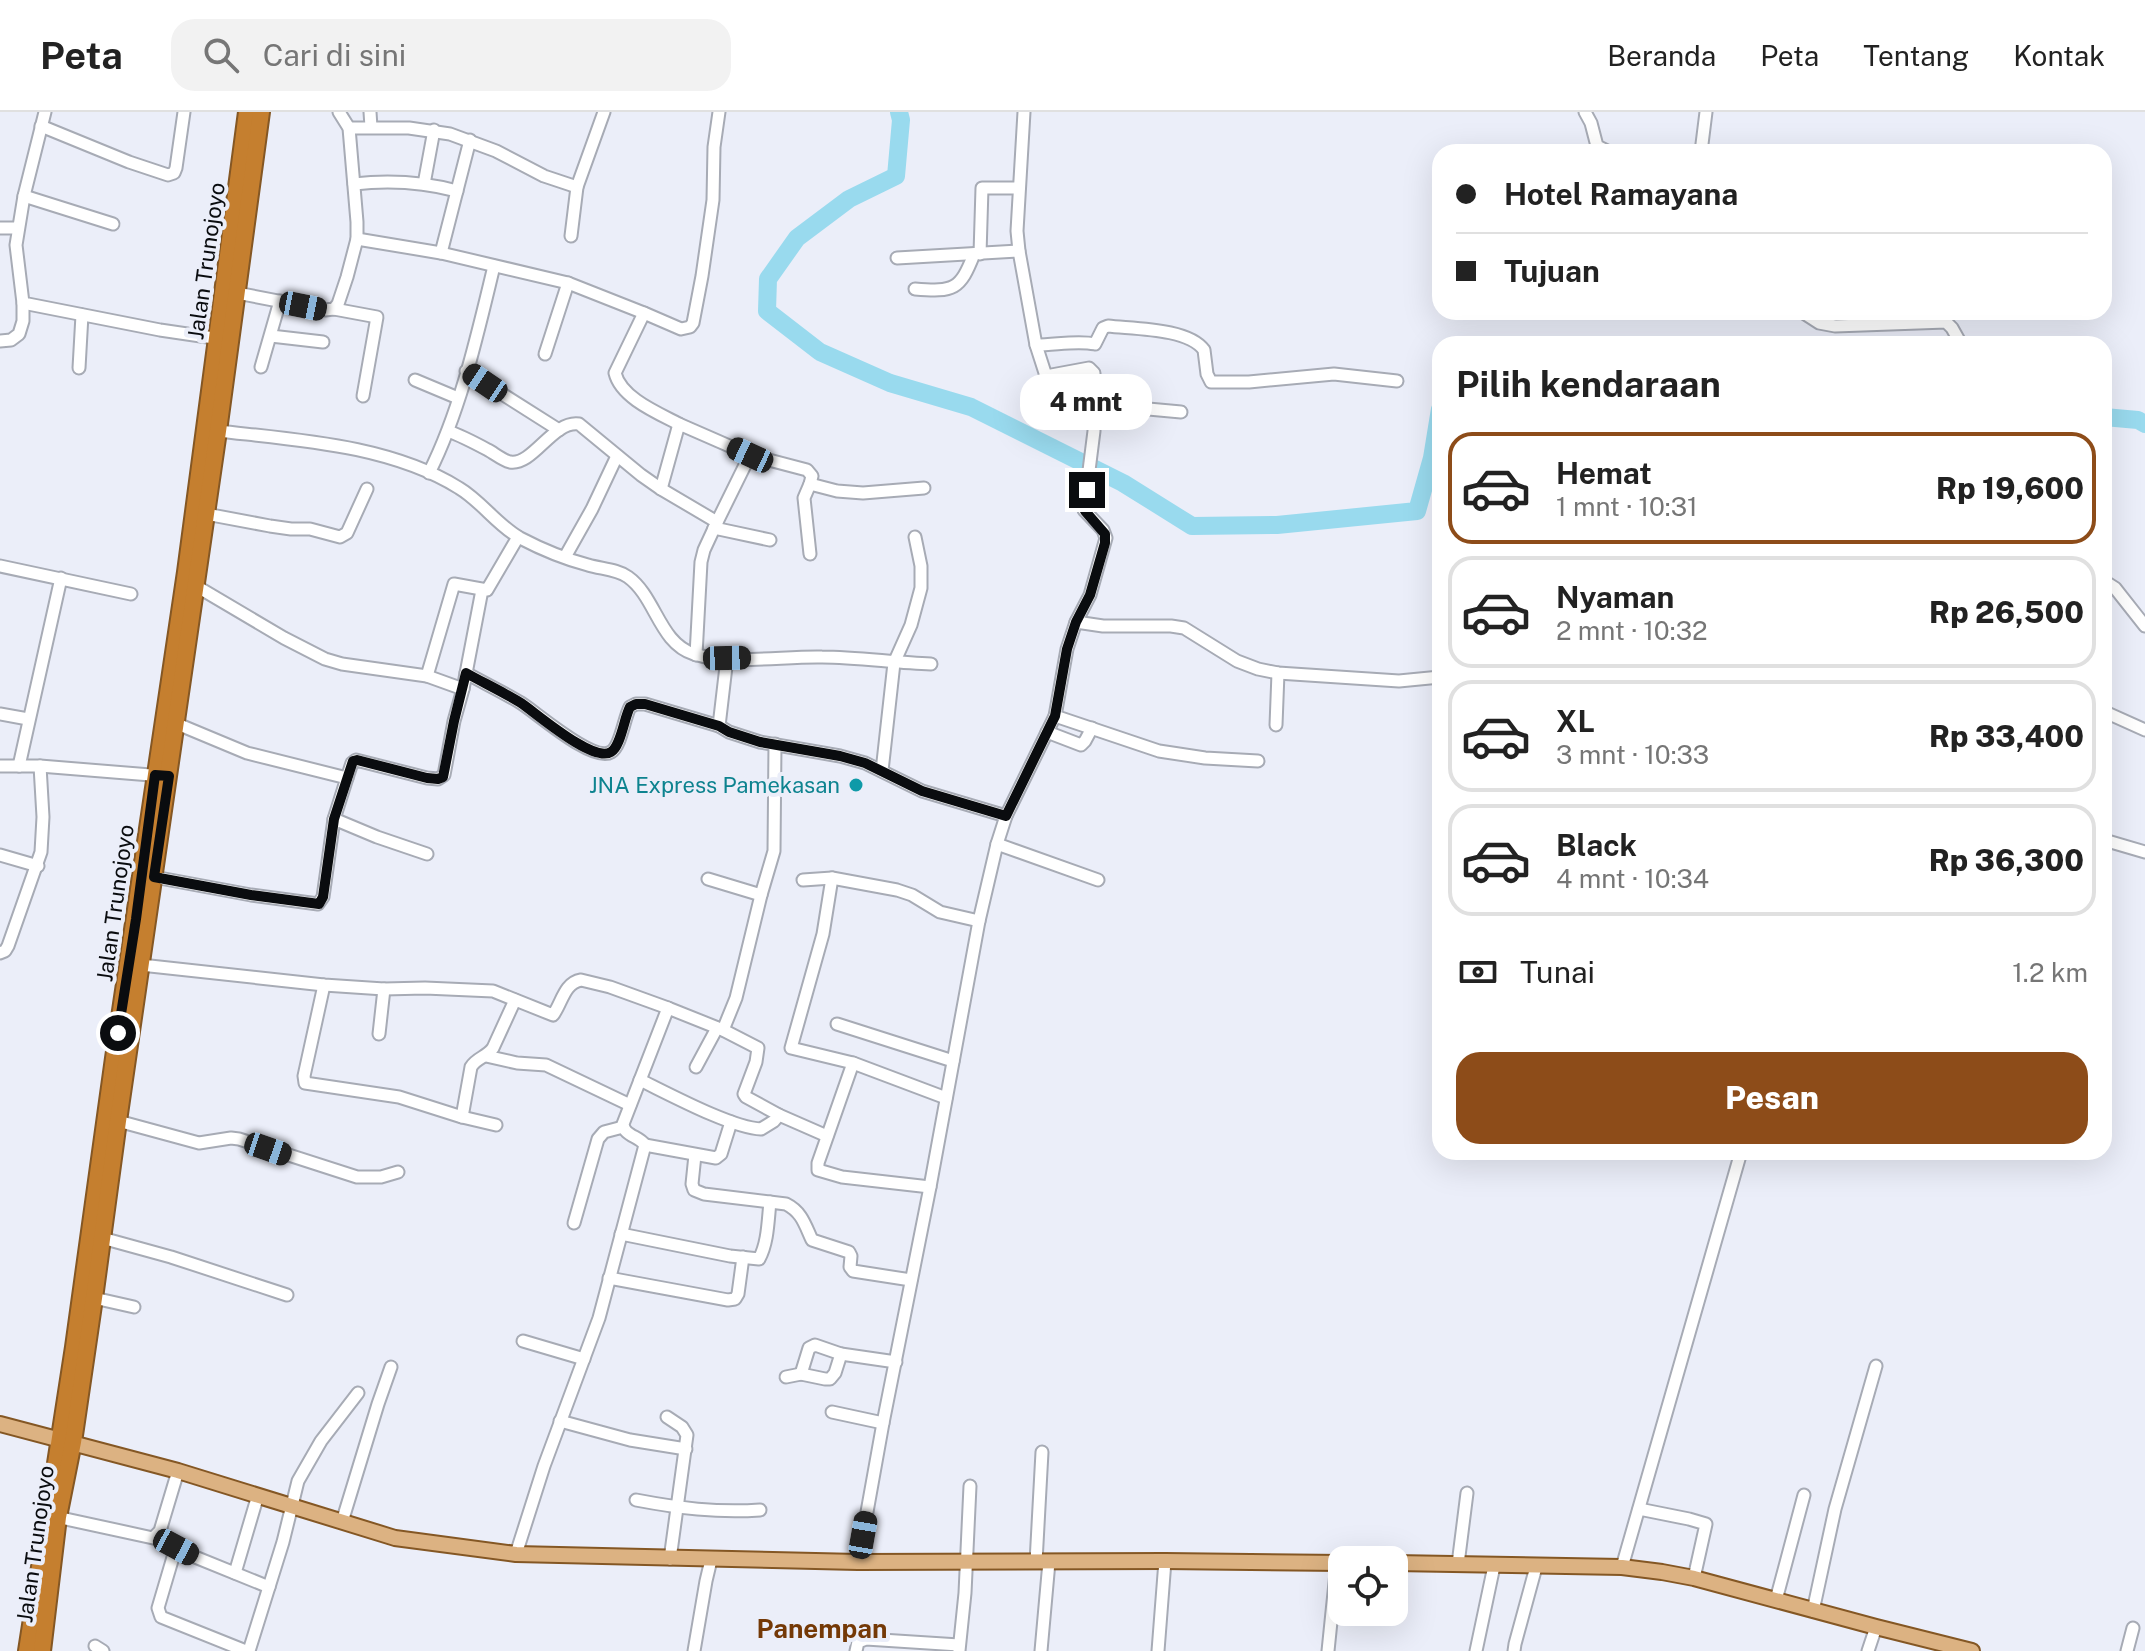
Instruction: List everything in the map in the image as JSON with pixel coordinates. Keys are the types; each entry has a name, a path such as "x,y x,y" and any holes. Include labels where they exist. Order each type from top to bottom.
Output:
{"highway":[{"name":"Jalan Trunojoyo","path":"27,1651 94,1298 154,877 154,775 175,723 196,586 218,431 247,112"},
{"name":"Jalan Trunojoyo","path":"66,1440 154,775 224,339 237,293 261,112"},
{"name":"Jalan Trunojoyo","path":"42,1651 53,1516"}],"main road":[{"path":"0,1424 178,1471 395,1538 516,1554 858,1562 1328,1563"},
{"path":"1408,1563 1622,1567 1694,1578 1972,1651"}],"street":[{"path":"0,341 11,340 19,334 23,321 16,258 18,228 45,112"},
{"path":"41,126 168,175 174,173 176,168 184,112"},
{"path":"334,309 357,239 349,128 339,112"},
{"path":"370,112 371,127"},
{"path":"571,236 577,187 604,112"},
{"path":"357,239 441,253 568,283 681,329 687,328 693,323 713,200 715,134 719,112"},
{"path":"858,1562 979,921 997,844 1006,816 1055,716 1067,649 1090,595 1106,538 1103,530 1085,511 1093,444 1092,370 1087,368 1046,376 1036,345 1017,231 1024,112"},
{"path":"1585,112 1596,144"},
{"path":"1702,144 1706,112"},
{"path":"349,128 434,130 470,140 544,176 577,187"},
{"path":"424,184 434,130"},
{"path":"441,253 470,140"},
{"path":"354,184 424,184 457,191"},
{"path":"915,289 939,290 955,286 965,276 977,254 982,188 1019,188"},
{"path":"24,196 113,224"},
{"path":"0,228 18,228"},
{"path":"897,258 1019,251"},
{"path":"429,473 448,431 494,266"},
{"path":"545,354 568,283"},
{"path":"237,293 377,317 363,396"},
{"path":"261,367 280,301"},
{"path":"23,303 160,330 224,339"},
{"path":"644,313 616,367 616,377 634,397 679,424 750,455 807,470 812,476 804,498 810,554"},
{"path":"79,368 82,315"},
{"path":"1814,320 1835,326 1875,320"},
{"path":"1926,320 1946,322 1956,336"},
{"path":"1036,345 1095,344 1106,326 1174,334 1195,342 1204,350 1207,377 1214,382 1334,374 1397,381"},
{"path":"271,336 323,342"},
{"path":"466,371 559,430"},
{"path":"415,380 458,398"},
{"path":"1094,404 1181,412"},
{"path":"448,431 514,462 569,423 579,424 661,489 715,525 770,540"},
{"path":"661,489 679,424"},
{"path":"218,431 337,446 395,460 429,473 462,489 518,537 565,557 628,577 641,590 674,642 696,655 727,658 827,657 931,664"},
{"path":"696,655 704,550 750,455"},
{"path":"565,557 617,456"},
{"path":"810,484 863,493 924,488"},
{"path":"206,514 281,528 310,529 340,537 347,533 367,489"},
{"path":"427,676 454,584 482,590 488,588 518,537"},
{"path":"882,771 894,663 911,625 921,588 921,566 915,537"},
{"path":"0,566 131,594"},
{"path":"19,766 61,578"},
{"path":"196,586 325,659 427,676 463,689"},
{"path":"2112,586 2145,626"},
{"path":"154,877 319,904 323,897 334,819 352,763 356,760 427,778 443,777 482,590"},
{"path":"1076,622 1103,626 1184,628 1237,661 1278,673 1399,681 1432,678"},
{"path":"719,726 727,658"},
{"path":"466,673 521,703 557,730 600,754 615,749 630,707 645,704 719,726 743,737 840,756 882,771 922,791 1006,816"},
{"path":"1276,725 1278,673"},
{"path":"0,714 28,719"},
{"path":"1055,716 1159,751 1258,761"},
{"path":"2112,717 2145,730"},
{"path":"175,723 247,753 347,778"},
{"path":"1047,732 1081,745 1092,728"},
{"path":"696,1067 736,998 774,851 775,744"},
{"path":"0,766 154,775"},
{"path":"0,953 8,946 38,866 43,838 40,766"},
{"path":"334,819 427,854"},
{"path":"2112,842 2145,852"},
{"path":"997,844 1098,880"},
{"path":"0,855 38,866"},
{"path":"803,880 832,878 906,893 940,912 979,921"},
{"path":"832,878 823,934 791,1047 853,1063 946,1098"},
{"path":"708,879 761,895"},
{"path":"141,965 324,985 493,991 554,1015 570,985 579,980 610,987 720,1029 758,1048 744,1095 779,1115 827,1136"},
{"path":"324,985 305,1083 399,1097 496,1125"},
{"path":"379,1034 384,989"},
{"path":"462,1117 471,1067 493,1048 515,1000"},
{"path":"623,1127 668,1008"},
{"path":"837,1024 953,1061"},
{"path":"486,1056 517,1063 545,1064 630,1105"},
{"path":"853,1063 817,1167 820,1172 930,1187"},
{"path":"640,1080 731,1122 758,1130 779,1115"},
{"path":"118,1121 199,1143 235,1138 357,1177 381,1177 398,1172"},
{"path":"623,1127 645,1145 713,1159 719,1157 731,1122"},
{"path":"574,1223 598,1139 604,1132 623,1127"},
{"path":"516,1554 560,1421 599,1318 645,1145"},
{"path":"695,1155 694,1190 704,1194 786,1204 803,1218 814,1241 849,1252 853,1271 911,1280"},
{"path":"1622,1567 1739,1160"},
{"path":"621,1234 757,1259 761,1257 765,1244 770,1202"},
{"path":"102,1238 287,1295"},
{"path":"609,1278 735,1299 743,1257"},
{"path":"94,1298 134,1307"},
{"path":"523,1341 584,1359"},
{"path":"801,1374 810,1346 819,1345 841,1354 896,1362"},
{"path":"786,1377 801,1374 830,1379 841,1354"},
{"path":"1813,1611 1835,1509 1876,1366"},
{"path":"342,1522 391,1367"},
{"path":"176,1547 158,1608 161,1617 248,1651 298,1481 321,1441 358,1393"},
{"path":"832,1412 883,1423"},
{"path":"667,1417 686,1431 670,1559"},
{"path":"560,1421 630,1440 686,1449"},
{"path":"1041,1651 1042,1452"},
{"path":"53,1516 151,1539 160,1531 178,1471"},
{"path":"856,1651 858,1642 866,1639 959,1648 970,1486"},
{"path":"1458,1564 1467,1493"},
{"path":"235,1573 258,1495"},
{"path":"1776,1600 1804,1495"},
{"path":"636,1500 676,1507 760,1510"},
{"path":"1639,1509 1706,1524 1694,1578"},
{"path":"156,1537 195,1557 269,1587"},
{"path":"694,1651 711,1560"},
{"path":"1158,1651 1165,1561"},
{"path":"1476,1651 1494,1566"},
{"path":"1514,1651 1536,1567"},
{"path":"1328,1651 1331,1626"},
{"path":"1868,1651 1876,1627"},
{"path":"2127,1651 2133,1628"}],"waterway":[{"path":"899,112 896,176 849,199 797,238 768,279 767,311 820,352 890,383 971,407 1123,483 1192,526 1277,525 1417,511 1432,458"},
{"path":"2112,418 2138,420 2145,424"}],"place":[{"name":"JNA Express Pamekasan","path":"856,785"}],"district":[{"name":"Panempan","path":"822,1628"}],"route":[{"path":"118,1033 155,775 169,776 154,877 319,904 323,897 334,819 353,761 427,778 443,777 466,673 521,703 557,730 600,754 615,749 630,707 645,704 760,742 865,763 922,791 1006,816 1055,716 1067,649 1090,595 1105,543 1103,530 1085,511 1087,490"}]}
